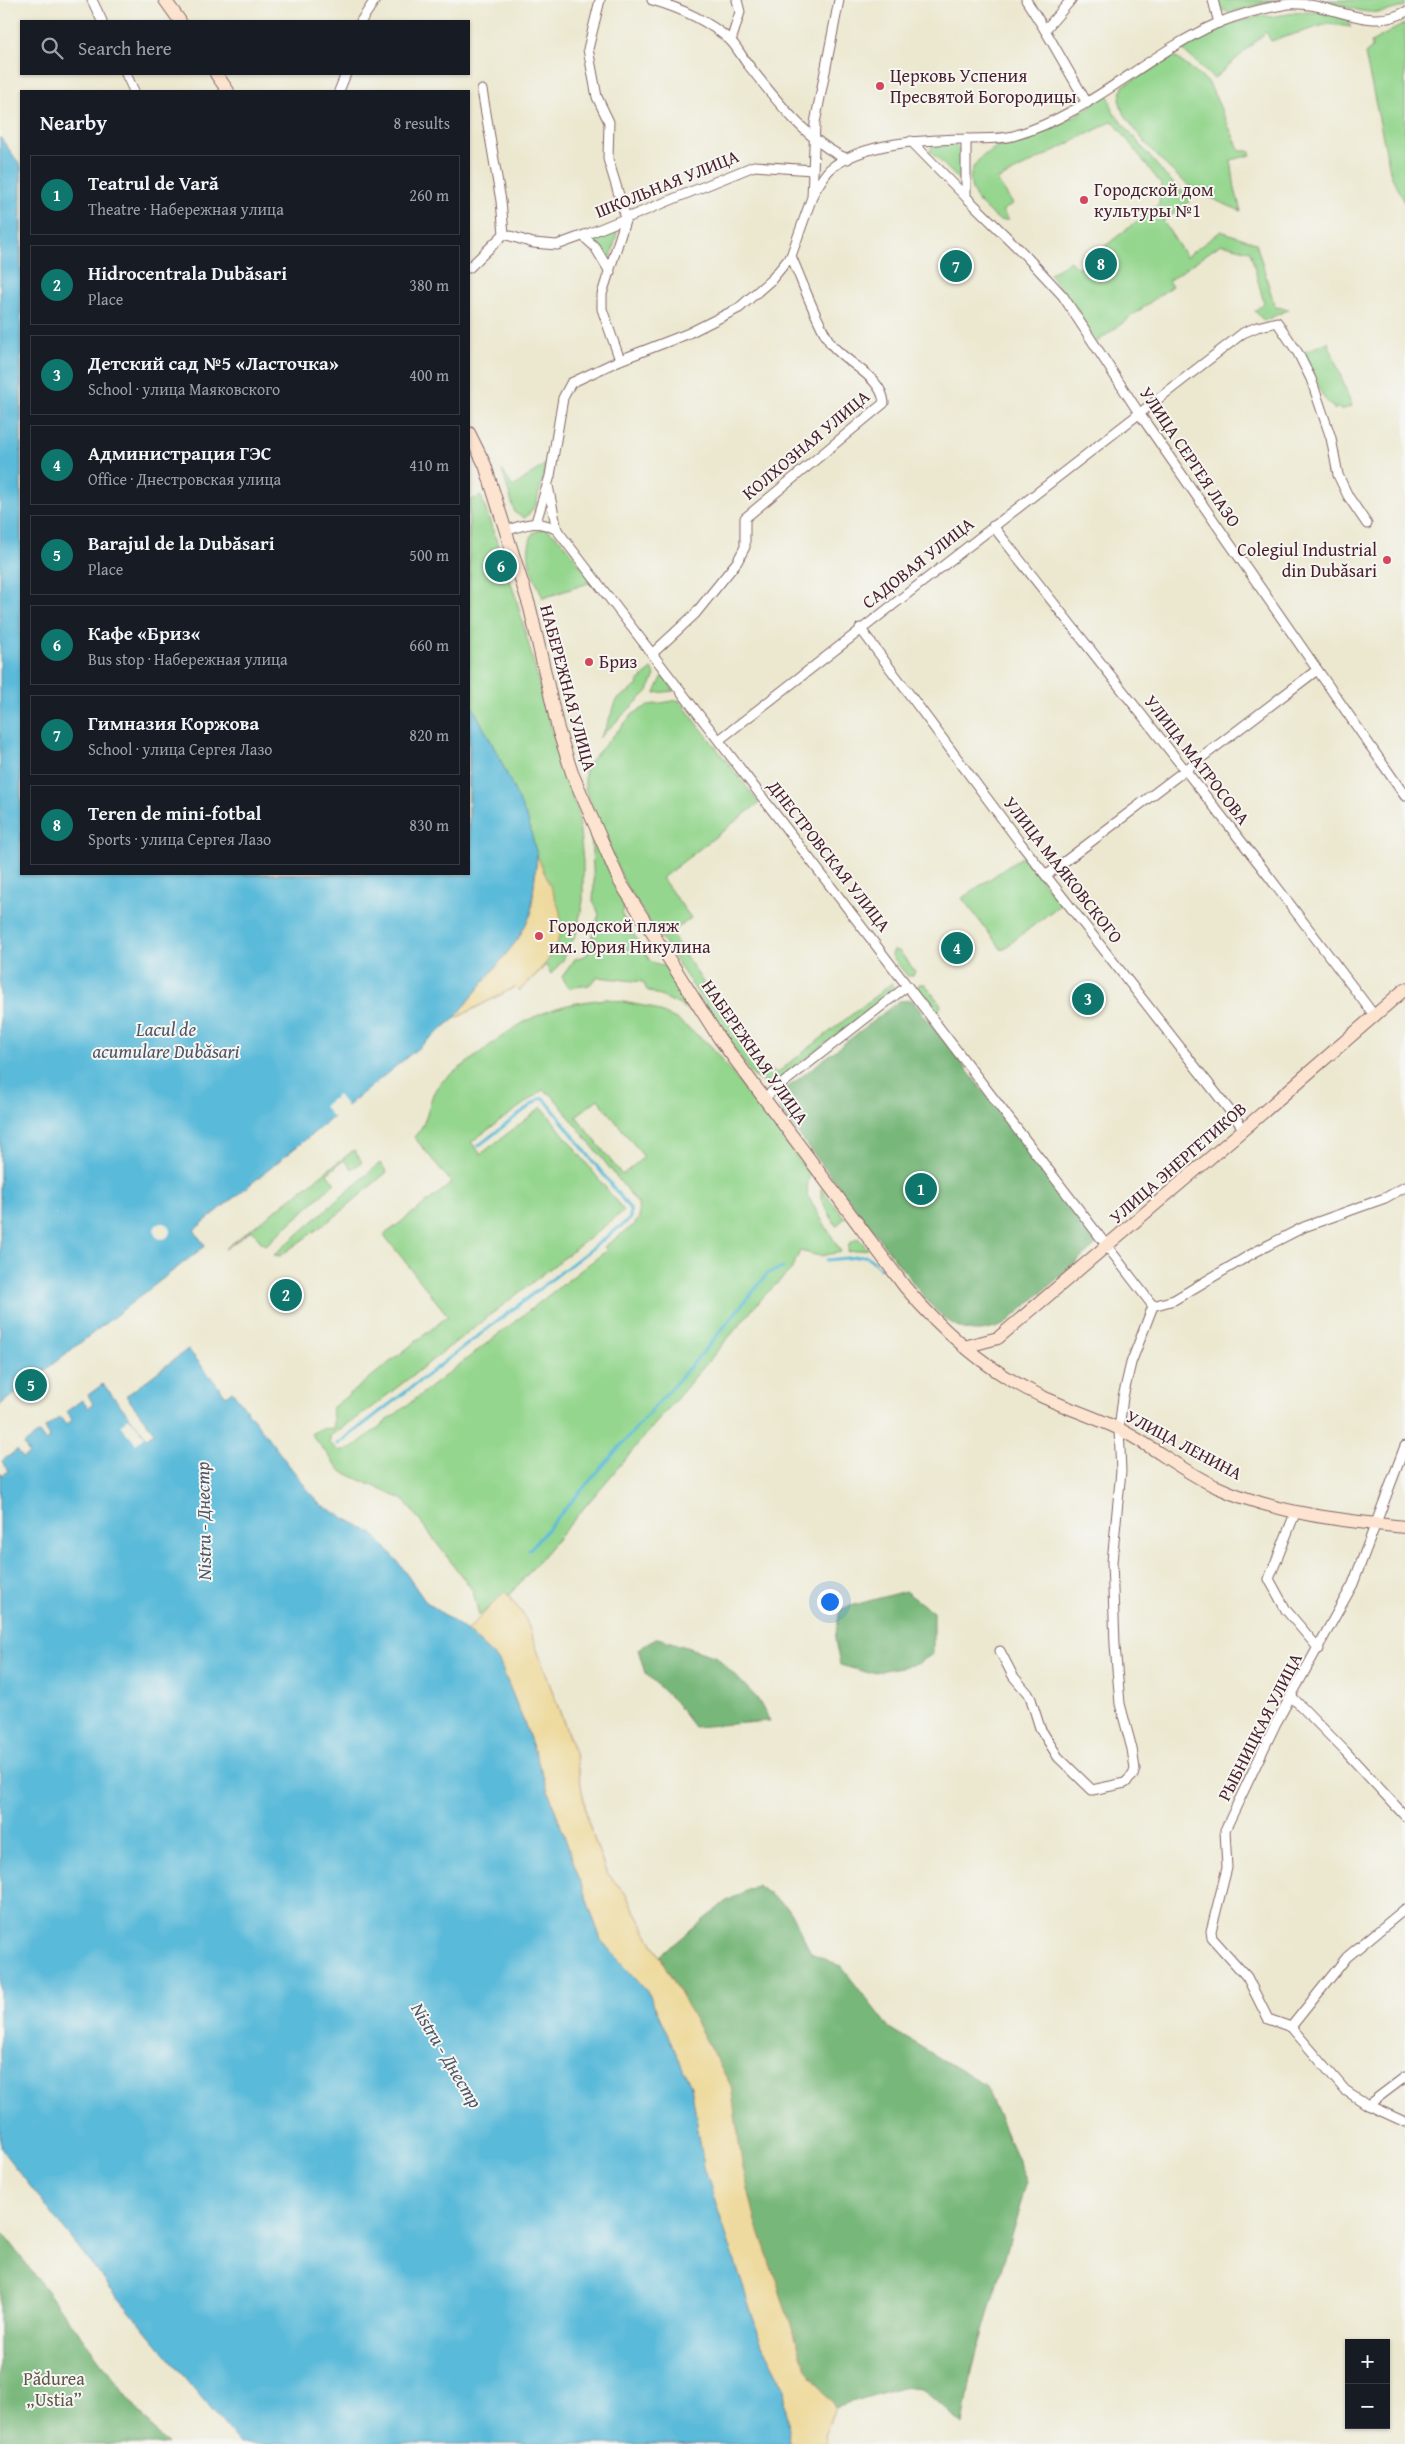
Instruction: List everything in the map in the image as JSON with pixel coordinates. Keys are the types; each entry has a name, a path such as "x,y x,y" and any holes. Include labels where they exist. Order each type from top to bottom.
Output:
{"street":[{"path":"92,0 102,20"},
{"path":"165,0 177,17"},
{"path":"177,0 177,17"},
{"path":"362,20 375,0"},
{"path":"600,0 588,49 597,97 609,122 608,159 626,218 602,294 602,308 620,360"},
{"path":"652,0 670,5 709,24 731,42 786,109 814,137 838,155 848,159"},
{"path":"731,42 740,12 737,0"},
{"path":"812,197 815,123 839,0"},
{"path":"1026,0 1087,103"},
{"path":"1045,30 1071,0"},
{"path":"1213,0 1219,23"},
{"path":"536,522 548,484 563,398 570,383 620,360 687,334 739,308 772,279 791,256 812,197 830,170 848,159 885,145 911,141 1011,136 1043,126 1087,103 1180,44 1219,23 1290,2 1315,3 1383,20 1405,12"},
{"path":"126,75 134,90"},
{"path":"217,75 227,90"},
{"path":"339,90 346,75"},
{"path":"470,267 504,234 501,201 482,90"},
{"path":"966,139 966,197"},
{"name":"УЛИЦА СЕРГЕЯ ЛАЗО","path":"911,141 1024,254 1063,296 1139,413 1405,796"},
{"name":"ШКОЛЬНАЯ УЛИЦА","path":"504,234 533,243 557,245 754,166 812,170"},
{"path":"583,236 595,247 610,272"},
{"name":"КОЛХОЗНАЯ УЛИЦА","path":"653,653 695,614 737,562 745,547 746,518 884,403 883,396 872,381 830,342 791,256"},
{"name":"САДОВАЯ УЛИЦА","path":"719,740 860,628 1243,333 1257,327 1277,322 1298,353 1311,379 1331,438 1338,475 1348,496 1367,524"},
{"name":"НАБЕРЕЖНАЯ УЛИЦА","path":"470,435 485,465 530,608 558,730 572,773 607,856 635,907 720,1038 905,1287 931,1319 964,1347"},
{"path":"548,484 557,530"},
{"path":"505,531 536,522 546,524 557,530"},
{"name":"УЛИЦА МАТРОСОВА","path":"993,526 1186,771 1374,1015"},
{"name":"ДНЕСТРОВСКАЯ УЛИЦА","path":"557,530 1153,1306"},
{"name":"УЛИЦА МАЯКОВСКОГО","path":"860,628 940,737 1244,1129"},
{"path":"1047,876 1317,670"},
{"path":"764,1098 907,986"},
{"name":"УЛИЦА ЭНЕРГЕТИКОВ","path":"964,1347 998,1338 1108,1246 1405,989"},
{"path":"1000,1651 1013,1676 1030,1696 1040,1728 1058,1757 1092,1790 1125,1782 1133,1775 1135,1769 1132,1749 1120,1704 1115,1644 1112,1562 1121,1471 1119,1429 1131,1363 1153,1306 1174,1300 1255,1252 1304,1227 1385,1198 1405,1188"},
{"name":"УЛИЦА ЛЕНИНА","path":"964,1347 991,1368 1015,1383 1119,1429 1216,1487 1252,1500 1296,1511 1405,1527"},
{"name":"РЫБНИЦКАЯ УЛИЦА","path":"1291,2027 1268,2020 1247,1977 1212,1938 1211,1931 1227,1868 1225,1830 1291,1696 1319,1649 1353,1584 1405,1446"},
{"path":"1296,1511 1270,1579 1286,1610 1319,1649"},
{"path":"1291,1696 1405,1816"},
{"path":"1405,1909 1347,1957 1291,2027 1345,2090 1368,2105 1405,2122"},
{"path":"1368,2105 1405,2077"}],"green space":[{"path":"1218,0 1274,0 1229,13 1219,8"},
{"path":"1327,0 1405,0 1405,6 1383,12 1366,12"},
{"path":"1301,12 1322,12 1336,15 1347,21 1351,27 1328,24 1271,41 1266,32 1214,79 1182,49 1231,24 1264,15 1270,17"},
{"path":"1404,24 1405,204 1391,175 1365,54 1372,48 1371,42"},
{"path":"1174,56 1209,83 1240,151 1249,151 1251,155 1231,160 1235,189 1241,211 1198,192 1178,177 1135,130 1122,109 1120,100 1123,86"},
{"path":"1108,94 1113,112 1165,175 1191,200 1163,221 1186,257 1221,231 1256,243 1275,307 1289,309 1264,321 1255,311 1264,303 1250,251 1221,244 1168,281 1172,286 1097,342 1050,274 1070,261 1077,268 1159,204 1161,184 1113,121 997,180 1013,204 1002,211 1009,220 999,220 979,202 971,187 970,176 980,159 988,152 1019,138 1056,127"},
{"path":"955,144 961,153 961,178 959,180 930,151 933,145"},
{"path":"618,228 610,262 592,238"},
{"path":"1328,342 1352,406 1341,410 1336,407 1335,410 1324,398 1302,353"},
{"path":"547,463 536,505 525,518 515,513 502,470 513,487"},
{"path":"481,496 516,598 562,768 578,812 583,862 583,901 576,934 563,960 551,974 546,965 519,991 515,987 454,1019 518,939 531,914 537,855 500,759 470,702 470,501"},
{"path":"544,528 559,538 592,582 543,598 530,566 529,550 533,533"},
{"path":"652,669 655,675 648,691 599,738 605,729 617,700 638,685 637,682 643,679 642,677"},
{"path":"663,675 674,691 655,693"},
{"path":"679,700 759,803 662,878 691,918 671,933 757,1065 777,1073 892,983 894,990 778,1080 771,1082 764,1082 753,1076 626,886 585,789 585,770 592,759 633,714 649,705"},
{"path":"591,835 625,903 622,915 650,961 666,967 701,1018 678,1004 647,990 643,982 598,977 589,985 569,988 562,977 575,959 587,955 599,914 593,901 594,884"},
{"path":"1022,857 1061,904 1002,950 962,898"},
{"path":"893,951 899,951 915,971 913,976 907,976 892,956"},
{"path":"919,984 925,984 941,1005 939,1010 933,1009 918,990"},
{"path":"608,999 649,1007 676,1019 710,1045 811,1175 808,1179 807,1195 841,1252 820,1256 800,1251 791,1270 763,1297 526,1576 509,1595 505,1592 479,1616 473,1591 404,1500 341,1471 311,1434 319,1429 334,1428 332,1408 448,1316 384,1235 452,1183 414,1137 423,1124 432,1097 438,1086 449,1075 519,1025 550,1010 586,1001","holes":["543,1090 552,1095 638,1204 639,1218 634,1225 604,1247 607,1250 352,1448 339,1451 330,1443 330,1436 372,1407 624,1211 542,1107 481,1154 471,1142","598,1099 644,1157 622,1175 576,1116"]},
{"path":"912,1000 1097,1237 1095,1246 1005,1324 993,1329 972,1331 962,1328 945,1318 928,1302 780,1110 779,1101 783,1091 899,1001"},
{"path":"354,1150 362,1162 352,1169 344,1160 327,1174 335,1183 266,1245 260,1241 252,1230 225,1249"},
{"path":"380,1163 387,1172 337,1215 280,1256 274,1255"},
{"path":"821,1188 845,1218 836,1226 821,1199"},
{"path":"858,1238 868,1249 848,1252 849,1244"},
{"path":"905,1591 933,1612 933,1654 917,1664 869,1673 840,1665 835,1640 840,1609"},
{"path":"658,1638 717,1657 757,1698 770,1721 694,1727 675,1702 645,1673 638,1649"},
{"path":"757,1885 789,1909 811,1953 841,1966 889,2028 985,2085 1027,2181 973,2366 963,2425 922,2389 901,2387 835,2407 806,2369 756,2222 742,2164 731,2086 660,1956 725,1902"},
{"name":"Pădurea „Ustia”","path":"0,2230 151,2427 167,2444 0,2444"}],"sand":[{"name":"Городской пляж им. Юрия Никулина","path":"537,855 560,913 559,937 550,957 536,975 519,991 515,987 454,1019 518,939 531,914"},
{"path":"505,1591 525,1617 575,1753 588,1822 606,1872 625,1893 731,2086 742,2164 756,2222 806,2369 835,2407 824,2436 826,2444 789,2443 784,2388 762,2345 704,2167 691,2086 649,1994 601,1940 525,1725 499,1661 467,1631"}],"water":[{"name":"Lacul de acumulare Dubăsari","path":"0,137 20,165 20,875 470,875 470,702 500,759 528,820 537,855 531,914 518,939 454,1019 194,1230 205,1246 0,1405"},
{"name":"Nistru - Днестр","path":"188,1349 226,1396 232,1391 318,1503 373,1534 396,1559 425,1601 467,1631 499,1661 525,1725 601,1940 649,1994 691,2086 704,2167 762,2345 784,2388 789,2444 240,2444 112,2290 0,2148 0,1472 2,1475 8,1471 2,1461 17,1450 23,1458 29,1454 24,1444 39,1433 45,1441 50,1438 45,1428 60,1417 66,1425 72,1420 67,1411 82,1400 88,1408 93,1404 88,1395 103,1384 147,1438 154,1432 126,1396"}],"pier":[{"path":"338,1095 347,1106 339,1116 338,1114 333,1118 324,1106"},
{"path":"159,1223 165,1223 170,1228 168,1237 159,1239 154,1234 154,1228"},
{"path":"129,1418 145,1436 136,1444 120,1425"}],"waterway":[{"path":"338,1444 630,1219 630,1209 544,1098 539,1099 478,1146"},
{"path":"826,1260 867,1256 880,1268"},
{"path":"529,1550 710,1344 768,1273 783,1268"}],"place":[{"name":"Церковь Успения Пресвятой Богородицы","path":"880,86"},
{"name":"Городской дом культуры №1","path":"1084,200"},
{"name":"Teren de mini-fotbal","path":"1101,264"},
{"name":"Гимназия Коржова","path":"956,266"},
{"name":"Colegiul Industrial din Dubăsari","path":"1387,560"},
{"name":"Кафе «Бриз«","path":"501,566"},
{"name":"Бриз","path":"589,662"},
{"name":"Городской пляж им. Юрия Никулина","path":"539,936"},
{"name":"Администрация ГЭС","path":"957,948"},
{"name":"Детский сад №5 «Ласточка»","path":"1088,999"},
{"name":"Teatrul de Vară","path":"921,1189"},
{"name":"Hidrocentrala Dubăsari","path":"286,1295"},
{"name":"Barajul de la Dubăsari","path":"31,1385"}]}
